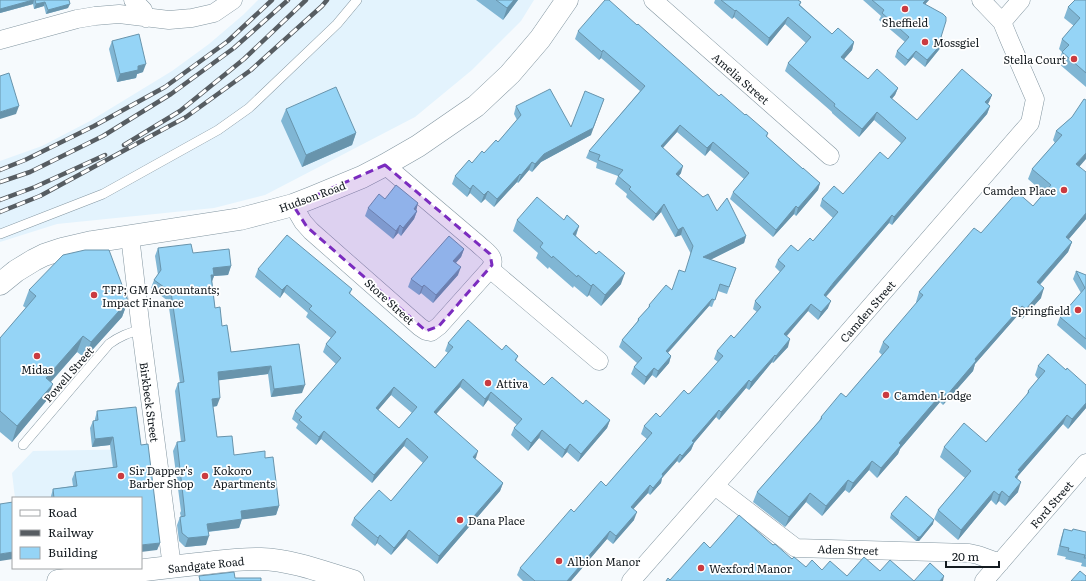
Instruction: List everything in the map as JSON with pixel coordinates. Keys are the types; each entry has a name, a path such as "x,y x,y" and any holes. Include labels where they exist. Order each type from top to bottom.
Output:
{"main road":[{"name":"Hudson Road","path":"0,284 16,271 34,260 44,255 72,246 240,219 293,204 362,177 385,165 434,135 476,106 510,74 540,38 567,0"},
{"name":"Sandgate Road","path":"58,581 150,575 172,567 243,559 261,559 277,560 295,564 353,581"}],"street":[{"path":"133,0 143,10 146,18"},
{"path":"0,40 77,19 98,8 119,14 169,20 192,18 214,13 233,0"},
{"name":"Amelia Street","path":"653,0 830,156"},
{"path":"981,0 1002,22 1021,0"},
{"name":"Camden Street","path":"631,581 1030,124 1035,99 1002,22"},
{"path":"385,165 490,254 493,263 490,269 598,361"},
{"name":"Store Street","path":"293,204 303,222 311,231 426,332 431,332 439,326 490,269"},
{"name":"Birkbeck Street","path":"130,236 172,567"},
{"name":"Ford Street","path":"984,581 1086,463"},
{"name":"Aden Street","path":"715,486 796,548 969,553 1000,563"}],"lane":[{"path":"0,234 103,194 218,130 249,108 336,24 357,0"},
{"name":"Powell Street","path":"23,445 109,344 118,338 141,330"}],"highlighted area":[{"path":"385,165 490,254 492,265 439,326 426,331 307,227 293,205"}],"shaded area":[{"path":"258,0 534,0 521,21 472,70 415,117 265,195 214,208 57,224 0,242 0,161 42,146 90,121 172,71 209,44"},
{"path":"145,449 141,497 15,497 12,473 33,451"}],"building":[{"path":"0,0 33,0 0,9"},
{"path":"35,0 69,0 70,4 48,10 45,2 36,4"},
{"path":"496,0 514,0 507,8"},
{"path":"605,0 609,0 637,25 638,24 719,96 721,94 745,115 746,114 768,133 766,136 820,183 798,208 796,206 776,230 733,192 749,173 713,142 707,148 680,125 661,146 683,166 676,174 703,197 708,194 717,211 727,198 746,236 703,257 736,268 729,287 720,284 715,300 712,299 666,351 671,356 658,371 654,368 646,377 634,367 642,358 622,340 666,285 672,290 679,270 685,272 693,246 683,227 678,230 664,204 656,214 629,189 631,187 618,176 623,170 598,160 600,155 589,151 645,86 578,31"},
{"path":"721,0 798,0 801,2 799,5 832,34 838,28 854,42 841,57 868,79 877,69 898,88 890,97 917,120 962,69 992,95 985,102 990,106 894,217 892,215 834,282 824,295 831,301 821,312 811,304 784,334 790,339 776,356 775,355 751,382 749,380 721,412 719,410 692,441 694,442 682,456 680,454 662,474 663,476 653,488 650,485 631,507 637,512 616,536 610,531 567,581 535,581 520,568 571,509 574,512 601,481 606,486 652,433 644,426 656,413 660,417 684,390 688,394 690,393 723,356 717,351 731,335 734,338 761,307 755,301 785,266 778,260 791,245 798,251 810,238 813,241 838,212 822,199 834,186 843,194 880,152 888,159 906,138 877,112 862,129 834,106 835,104 788,63 811,37 788,17 769,38 736,10 735,11"},
{"path":"872,0 926,0 923,3 946,17 941,37 945,40 927,60 916,51 908,60 897,51 909,37 882,13 884,10"},
{"path":"1075,0 1086,0 1086,73 1062,52 1069,45 1062,39 1080,18 1068,7"},
{"path":"139,34 146,64 138,66 138,70 120,74 112,41"},
{"path":"9,73 19,106 0,112 0,76"},
{"path":"336,87 356,133 306,155 286,109"},
{"path":"550,89 571,127 585,91 604,99 593,128 544,154 535,164 532,162 497,199 488,191 484,195 473,185 470,189 455,176 469,160 472,163 482,151 484,153 496,140 498,142 521,115 516,106"},
{"path":"1084,99 1086,100 1086,153 1076,164 1086,172 1086,213 1066,237 1072,242 1037,282 1044,288 1026,309 1022,306 975,359 976,361 947,395 943,392 899,443 901,445 881,468 872,461 853,483 848,480 826,506 810,493 789,517 757,492 822,418 821,417 841,393 846,397 889,347 883,342 923,295 919,292 974,228 981,233 1017,192 1033,206 1051,185 1032,169 1062,135 1056,131 1072,117"},
{"path":"396,185 418,203 414,209 417,211 403,228 400,225 396,231 368,208 379,194 385,199"},
{"path":"537,197 564,220 567,215 579,226 573,234 596,254 599,251 625,273 605,295 593,284 591,286 578,275 577,277 553,256 552,258 540,247 543,243 517,220"},
{"path":"287,235 352,289 349,293 435,368 453,347 448,343 468,320 502,350 506,345 518,356 515,360 544,385 552,377 583,404 586,400 610,420 581,454 570,444 565,450 542,430 531,443 514,428 522,419 491,392 485,399 463,379 434,412 478,451 473,457 503,483 439,556 409,530 394,548 380,535 378,538 354,518 379,490 391,501 428,457 407,438 374,475 324,431 319,437 299,420 302,417 295,411 341,358 326,344 336,332 309,309 312,306 287,285 282,290 258,269","holes":["394,387 417,407 399,428 376,408"]},
{"path":"449,236 464,249 453,261 461,267 436,295 424,285 422,287 411,279"},
{"path":"191,244 193,253 229,249 231,266 213,268 214,275 211,275 215,308 220,307 222,326 227,325 231,352 299,344 305,385 274,389 271,366 218,372 220,398 212,399 217,437 232,436 234,455 265,451 265,458 273,457 279,506 241,511 242,519 207,524 209,536 188,538 182,533 180,517 185,516 177,442 185,441 178,383 184,382 171,292 154,280 161,270 158,248"},
{"path":"85,250 109,250 128,301 91,342 83,336 46,378 53,384 17,426 0,411 0,338 36,296 29,290 63,255"},
{"name":"Springfield","path":"1076,271 1086,275 1086,339 1060,317 1085,288"},
{"path":"1048,354 1086,385 1086,403 1072,419 1067,415 1018,470 1020,471 1015,477 1021,482 1009,497 1002,491 999,495 994,491 961,530 938,510 971,471 944,447 964,423 986,442 1045,371 1038,366"},
{"path":"136,407 141,445 148,444 160,543 142,545 142,497 54,497 53,489 77,486 75,472 117,467 113,437 95,439 93,421 98,420 97,411"},
{"path":"906,496 934,520 920,537 918,537 891,514"},
{"path":"12,502 12,552 0,554 0,504"},
{"path":"739,515 773,545 775,544 792,559 794,557 806,567 812,560 822,570 830,561 847,576 864,557 880,571 890,560 914,581 666,581 668,578 670,580 704,542 710,548"},
{"path":"1064,529 1072,531 1073,529 1086,532 1086,558 1084,558 1085,555 1068,551 1069,548 1060,546"},
{"path":"930,563 944,576 940,581 914,581"},
{"path":"1080,571 1086,576 1086,581 1071,581"},
{"path":"234,572 235,578 261,578 261,581 200,581 199,576"}],"railway":[{"path":"0,170 25,160 94,126 165,87 228,41 272,0"},
{"path":"0,182 30,172 103,136 171,94 234,48 288,0"},
{"path":"124,145 180,111 244,59 306,0"},
{"path":"0,212 40,196 186,117 251,70 327,0"},
{"path":"0,200 35,187 105,155"}],"place":[{"name":"Sheffield","path":"905,9"},
{"name":"Mossgiel","path":"925,42"},
{"name":"Stella Court","path":"1074,59"},
{"name":"Camden Place","path":"1064,190"},
{"name":"TFP; GM Accountants; Impact Finance","path":"94,295"},
{"name":"Springfield","path":"1078,310"},
{"name":"Midas","path":"37,356"},
{"name":"Attiva","path":"488,383"},
{"name":"Camden Lodge","path":"886,395"},
{"name":"Sir Dapper's Barber Shop","path":"121,476"},
{"name":"Kokoro Apartments","path":"205,476"},
{"name":"Dana Place","path":"460,520"},
{"name":"Albion Manor","path":"559,561"},
{"name":"Wexford Manor","path":"701,568"}]}
